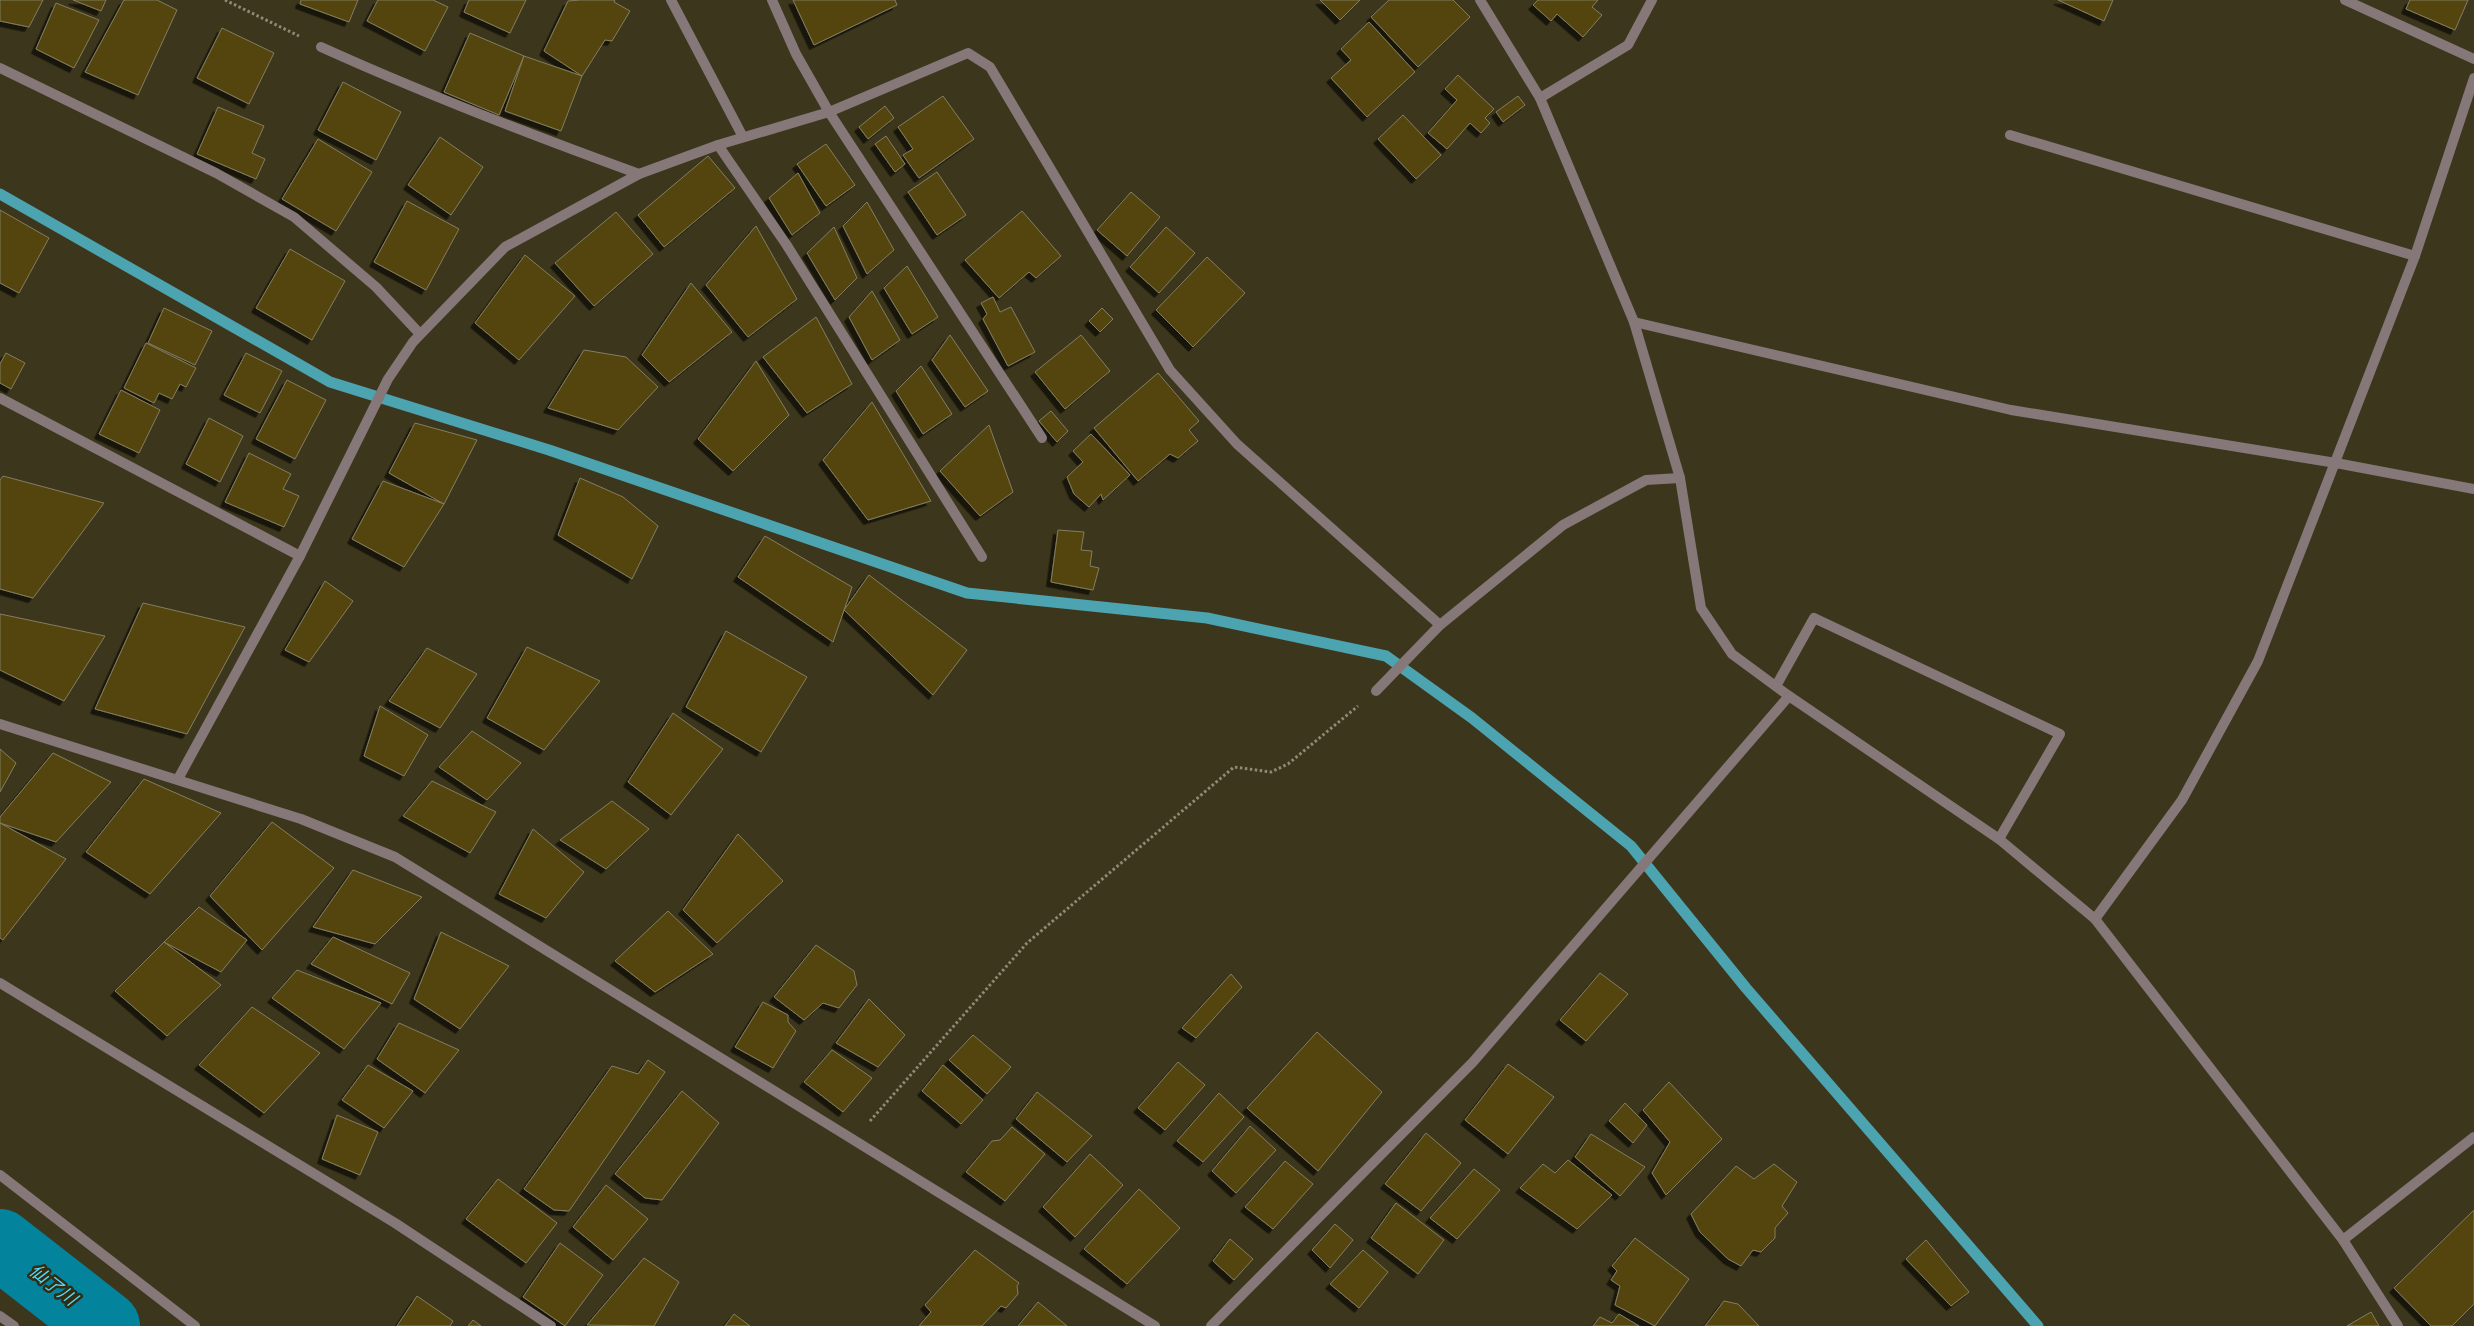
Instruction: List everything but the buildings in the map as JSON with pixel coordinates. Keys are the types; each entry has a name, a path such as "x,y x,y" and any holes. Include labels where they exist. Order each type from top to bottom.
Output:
{"street":[{"path":"670,0 743,137"},
{"path":"772,0 796,54 829,112 1042,438"},
{"path":"1480,0 1540,98 1634,322 1680,478 1701,608 1732,654 1789,696 1999,839 2095,919 2343,1240 2398,1326"},
{"path":"1540,98 1628,45 1652,0"},
{"path":"2345,0 2474,58"},
{"path":"321,47 409,87 639,174"},
{"path":"178,779 300,556 388,379 420,334 505,247 639,174 718,145 829,112 968,53 990,67 1170,370 1237,444 1440,625"},
{"path":"0,68 216,173 294,218 376,287 420,334"},
{"path":"2095,919 2182,800 2253,670 2336,463 2415,256 2474,78"},
{"path":"2010,135 2415,256"},
{"path":"718,145 786,244 982,558"},
{"path":"1634,322 2011,410 2336,463 2474,489"},
{"path":"0,398 300,556"},
{"path":"1376,691 1440,625 1562,524 1646,480 1680,478"},
{"path":"1776,686 1814,618 2060,734 1999,839"},
{"path":"1211,1326 1473,1062 1789,696"},
{"path":"0,724 301,819 395,857 1155,1326"},
{"path":"0,984 395,1223 551,1326"},
{"path":"2343,1240 2474,1137"},
{"path":"0,1175 195,1326"},
{"path":"0,1316 14,1326"}],"path":[{"path":"226,0 321,47"},
{"path":"853,1140 1034,937 1234,766 1271,772 1288,764 1376,691"}],"waterway":[{"path":"0,194 330,382 549,450 967,593 1207,618 1386,656 1472,718 1631,846 1746,988 2038,1326"},
{"name":"仙了川","path":"0,1244 105,1326"}]}
